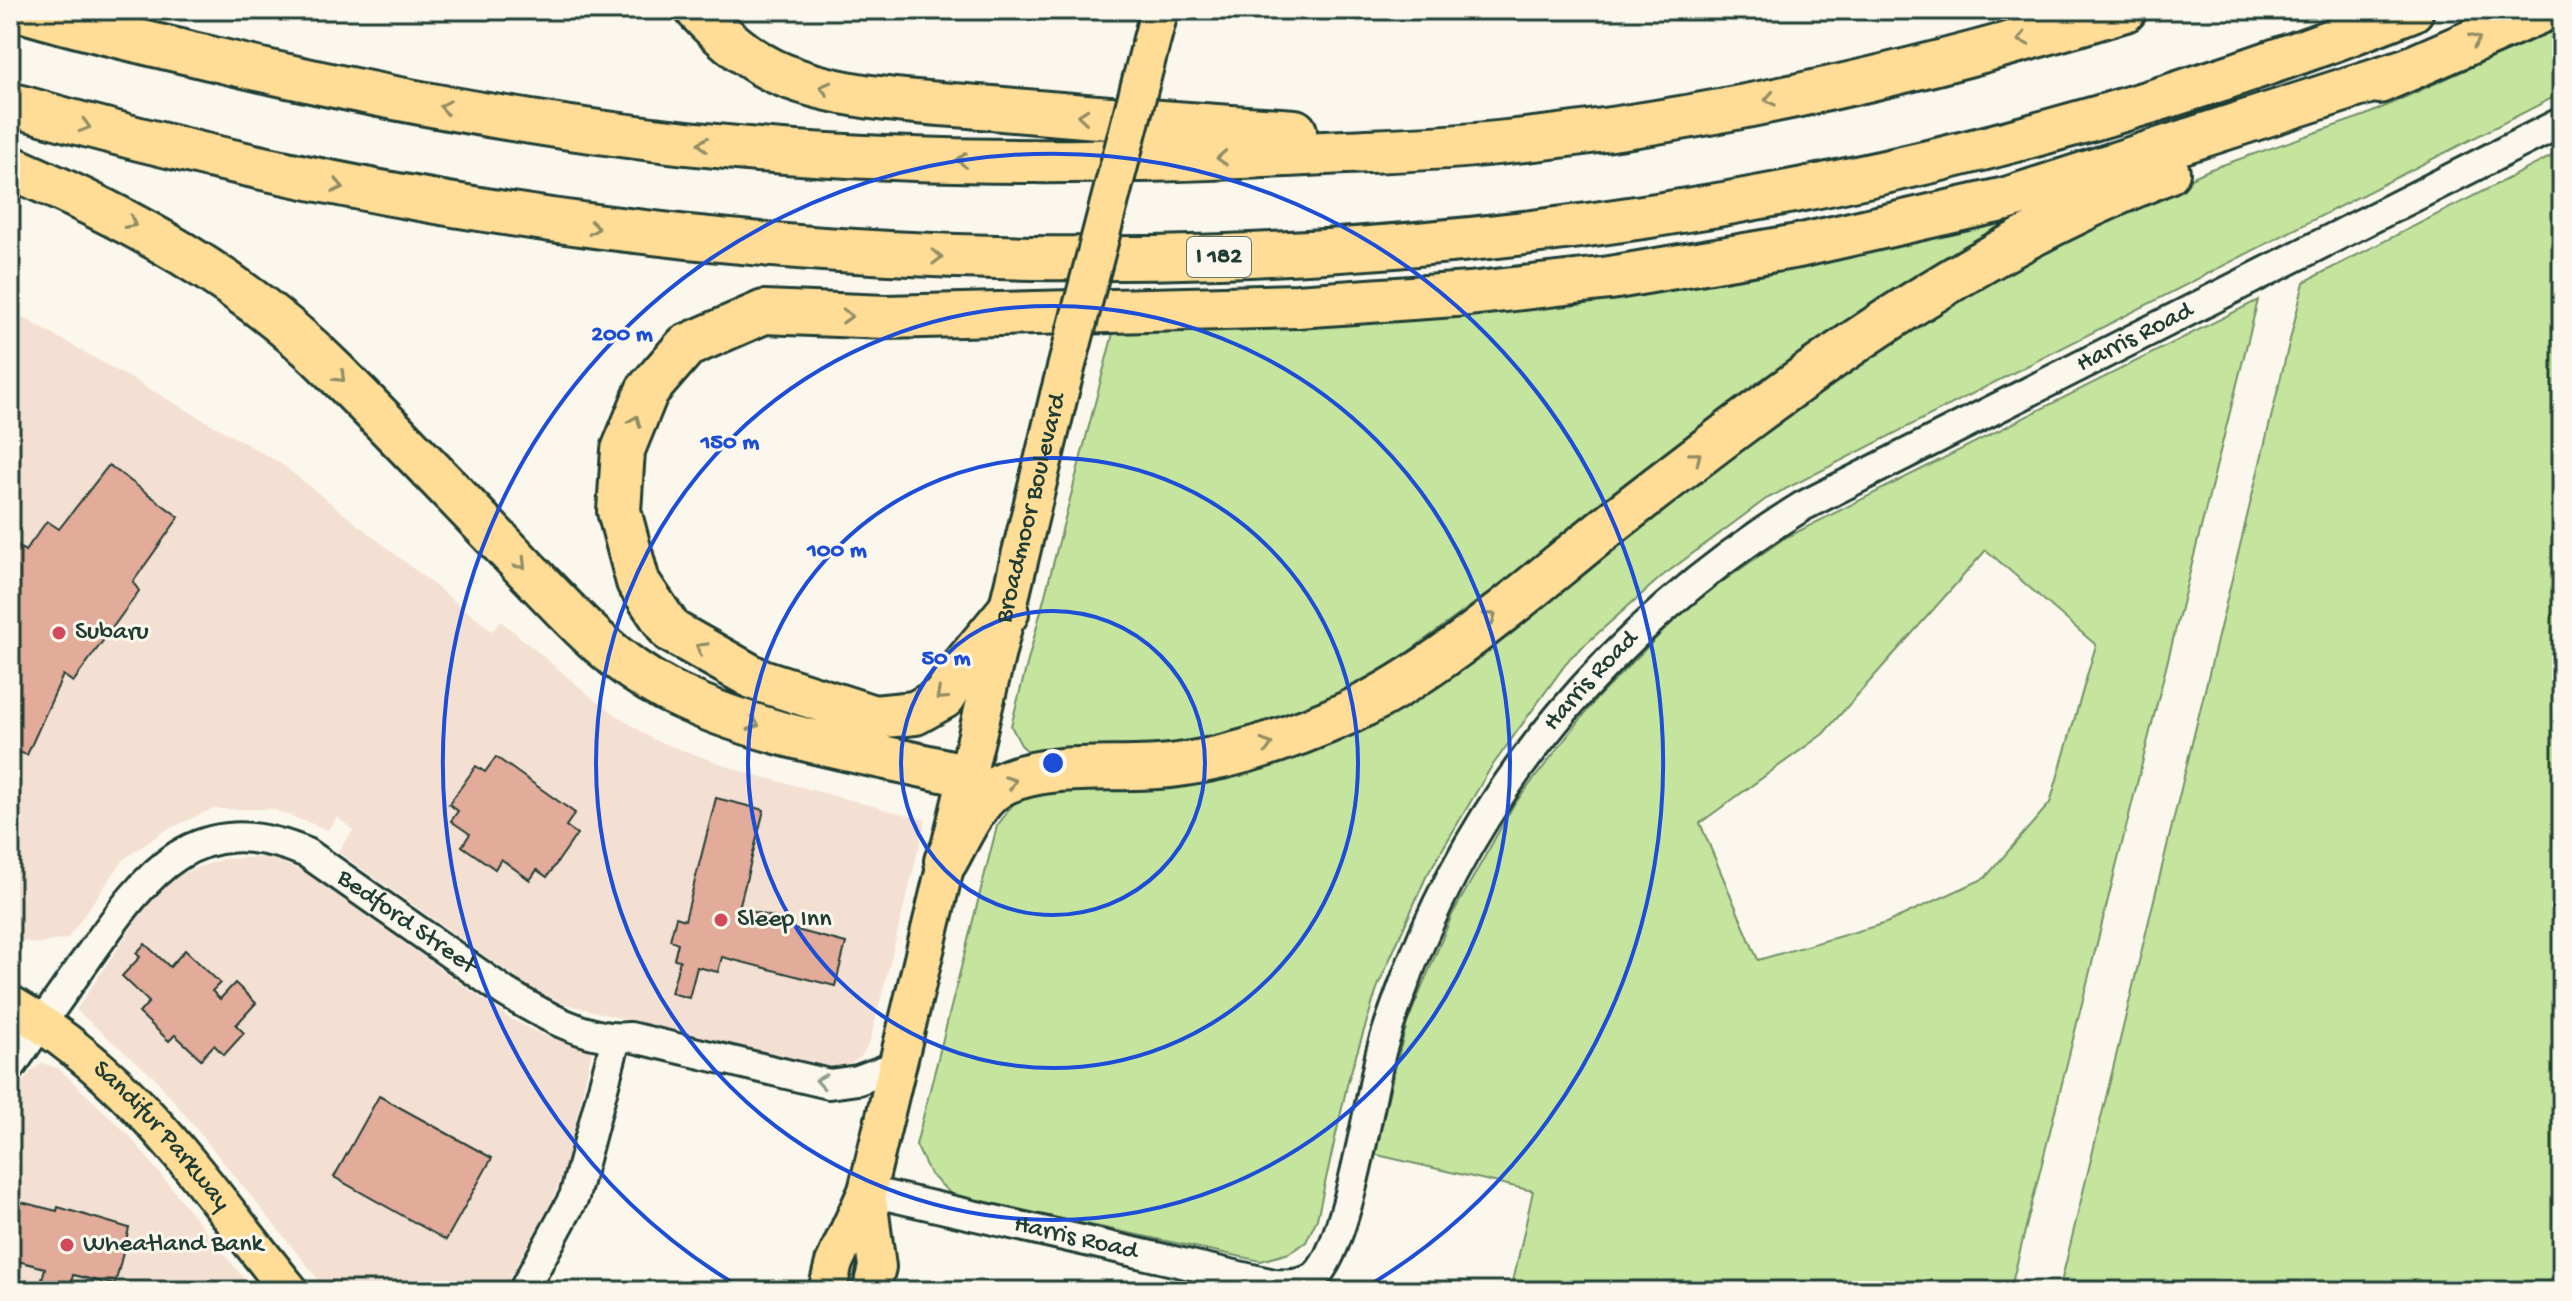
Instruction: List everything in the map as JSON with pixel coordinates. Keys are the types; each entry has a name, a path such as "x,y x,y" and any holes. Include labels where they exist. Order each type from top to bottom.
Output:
{"highway":[{"path":"21,10 397,99 568,127 746,149 1028,162 1210,159 1496,143 1626,125 1841,85 1955,58 2125,10"},
{"path":"697,10 718,33 750,57 782,75 828,90 1120,119 1496,143"},
{"name":"I 182","path":"10,104 212,158 327,184 558,224 792,249 909,256 1150,261 1359,249 1476,238 1679,210 1824,183 2053,129 2165,96 2412,10"},
{"path":"946,861 976,808 1003,782 1039,772 1178,765 1236,754 1297,735 1355,710 1449,650 1767,402 1928,292 2017,241 2132,186 2276,129 2544,10"},
{"path":"1007,613 964,665 944,697 915,713 874,717 756,679 671,631 638,582 619,511 623,450 647,391 686,346 764,312 886,317 1297,306 1469,294 1610,278 1798,246 2006,199 2406,70"},
{"path":"10,167 135,224 195,260 293,333 592,637 664,689 717,712 769,729 968,776"}],"main road":[{"name":"Broadmoor Boulevard","path":"827,1291 834,1263 867,1191 1059,395 1159,12"},
{"name":"Sandifur Parkway","path":"10,1004 96,1063 146,1111 290,1291"},
{"name":"Broadmoor Boulevard","path":"867,1191 877,1267 871,1291"}],"street":[{"name":"Harris Road","path":"867,1191 1274,1284 1300,1283 1314,1277 1336,1241 1383,1047 1418,946 1441,894 1505,787 1540,739 1617,649 1706,571 1803,506 2562,122"},
{"name":"Bedford Street","path":"10,1068 147,877 182,853 242,838 285,844 307,853 529,1006 572,1026 616,1039 630,1037 829,1084 858,1080 896,1066"},
{"path":"523,1291 574,1197 616,1039"}],"shaded area":[{"path":"10,310 280,463 492,631 501,621 596,701 652,739 744,772 926,820 870,1041 861,1057 842,1069 820,1071 562,1003 528,986 338,852 353,830 337,817 328,830 272,809 212,809 164,831 124,859 67,939 34,944 10,937"},
{"path":"267,857 305,872 509,1018 540,1034 592,1051 565,1168 550,1206 502,1291 328,1291 155,1078 76,1010 150,900 182,873 223,859"},
{"path":"42,1063 58,1068 129,1135 254,1291 10,1291 10,1100 31,1071"}],"green space":[{"path":"2562,26 2562,93 1766,499 1661,577 1570,658 1490,769 1426,877 1378,986 1348,1081 1317,1219 1306,1242 1289,1253 1261,1261 953,1196 930,1174 916,1145 997,826 1024,790 1252,766 1888,332 2042,244 2211,169 2366,115"},
{"path":"2562,151 2562,1291 2059,1291 2304,282"},
{"path":"2084,186 1938,265 1825,337 1705,426 1608,505 1385,669 1324,704 1192,751 1036,758 1021,745 1011,726 1116,322 1333,315"},
{"path":"2258,300 2010,1291 1511,1291 1533,1191 1373,1154 1407,1023 1452,915 1513,806 1598,697 1687,607 1783,539","holes":["1986,550 2096,645 2050,803 1985,878 1886,923 1758,960 1700,823 1823,734"]}],"building":[{"name":"Subaru","path":"109,465 179,517 133,582 139,591 73,682 63,675 27,755 10,749 10,540 25,551 47,521 59,529"},
{"path":"496,757 575,813 566,826 577,834 547,877 537,870 530,880 501,859 495,869 462,846 470,834 451,821 458,811 449,804 476,766 485,772"},
{"path":"716,798 764,810 739,908 791,922 789,928 846,943 835,986 722,957 718,972 697,967 689,998 671,993 680,960 674,959 678,943 670,940 676,917 685,920"},
{"path":"145,944 170,967 185,950 220,983 212,991 220,999 235,983 256,1003 236,1025 244,1033 224,1055 214,1045 201,1059 175,1035 169,1041 139,1013 149,1002 122,976 140,957 136,953"},
{"path":"379,1096 492,1158 446,1240 334,1177"},
{"name":"Wheatland Bank","path":"17,1201 57,1211 58,1207 129,1228 115,1285 73,1275 69,1291 39,1291 45,1268 10,1259 10,1232"}],"place":[{"name":"Subaru","path":"59,633"},
{"name":"Sleep Inn","path":"721,920"},
{"name":"Wheatland Bank","path":"67,1245"}]}
